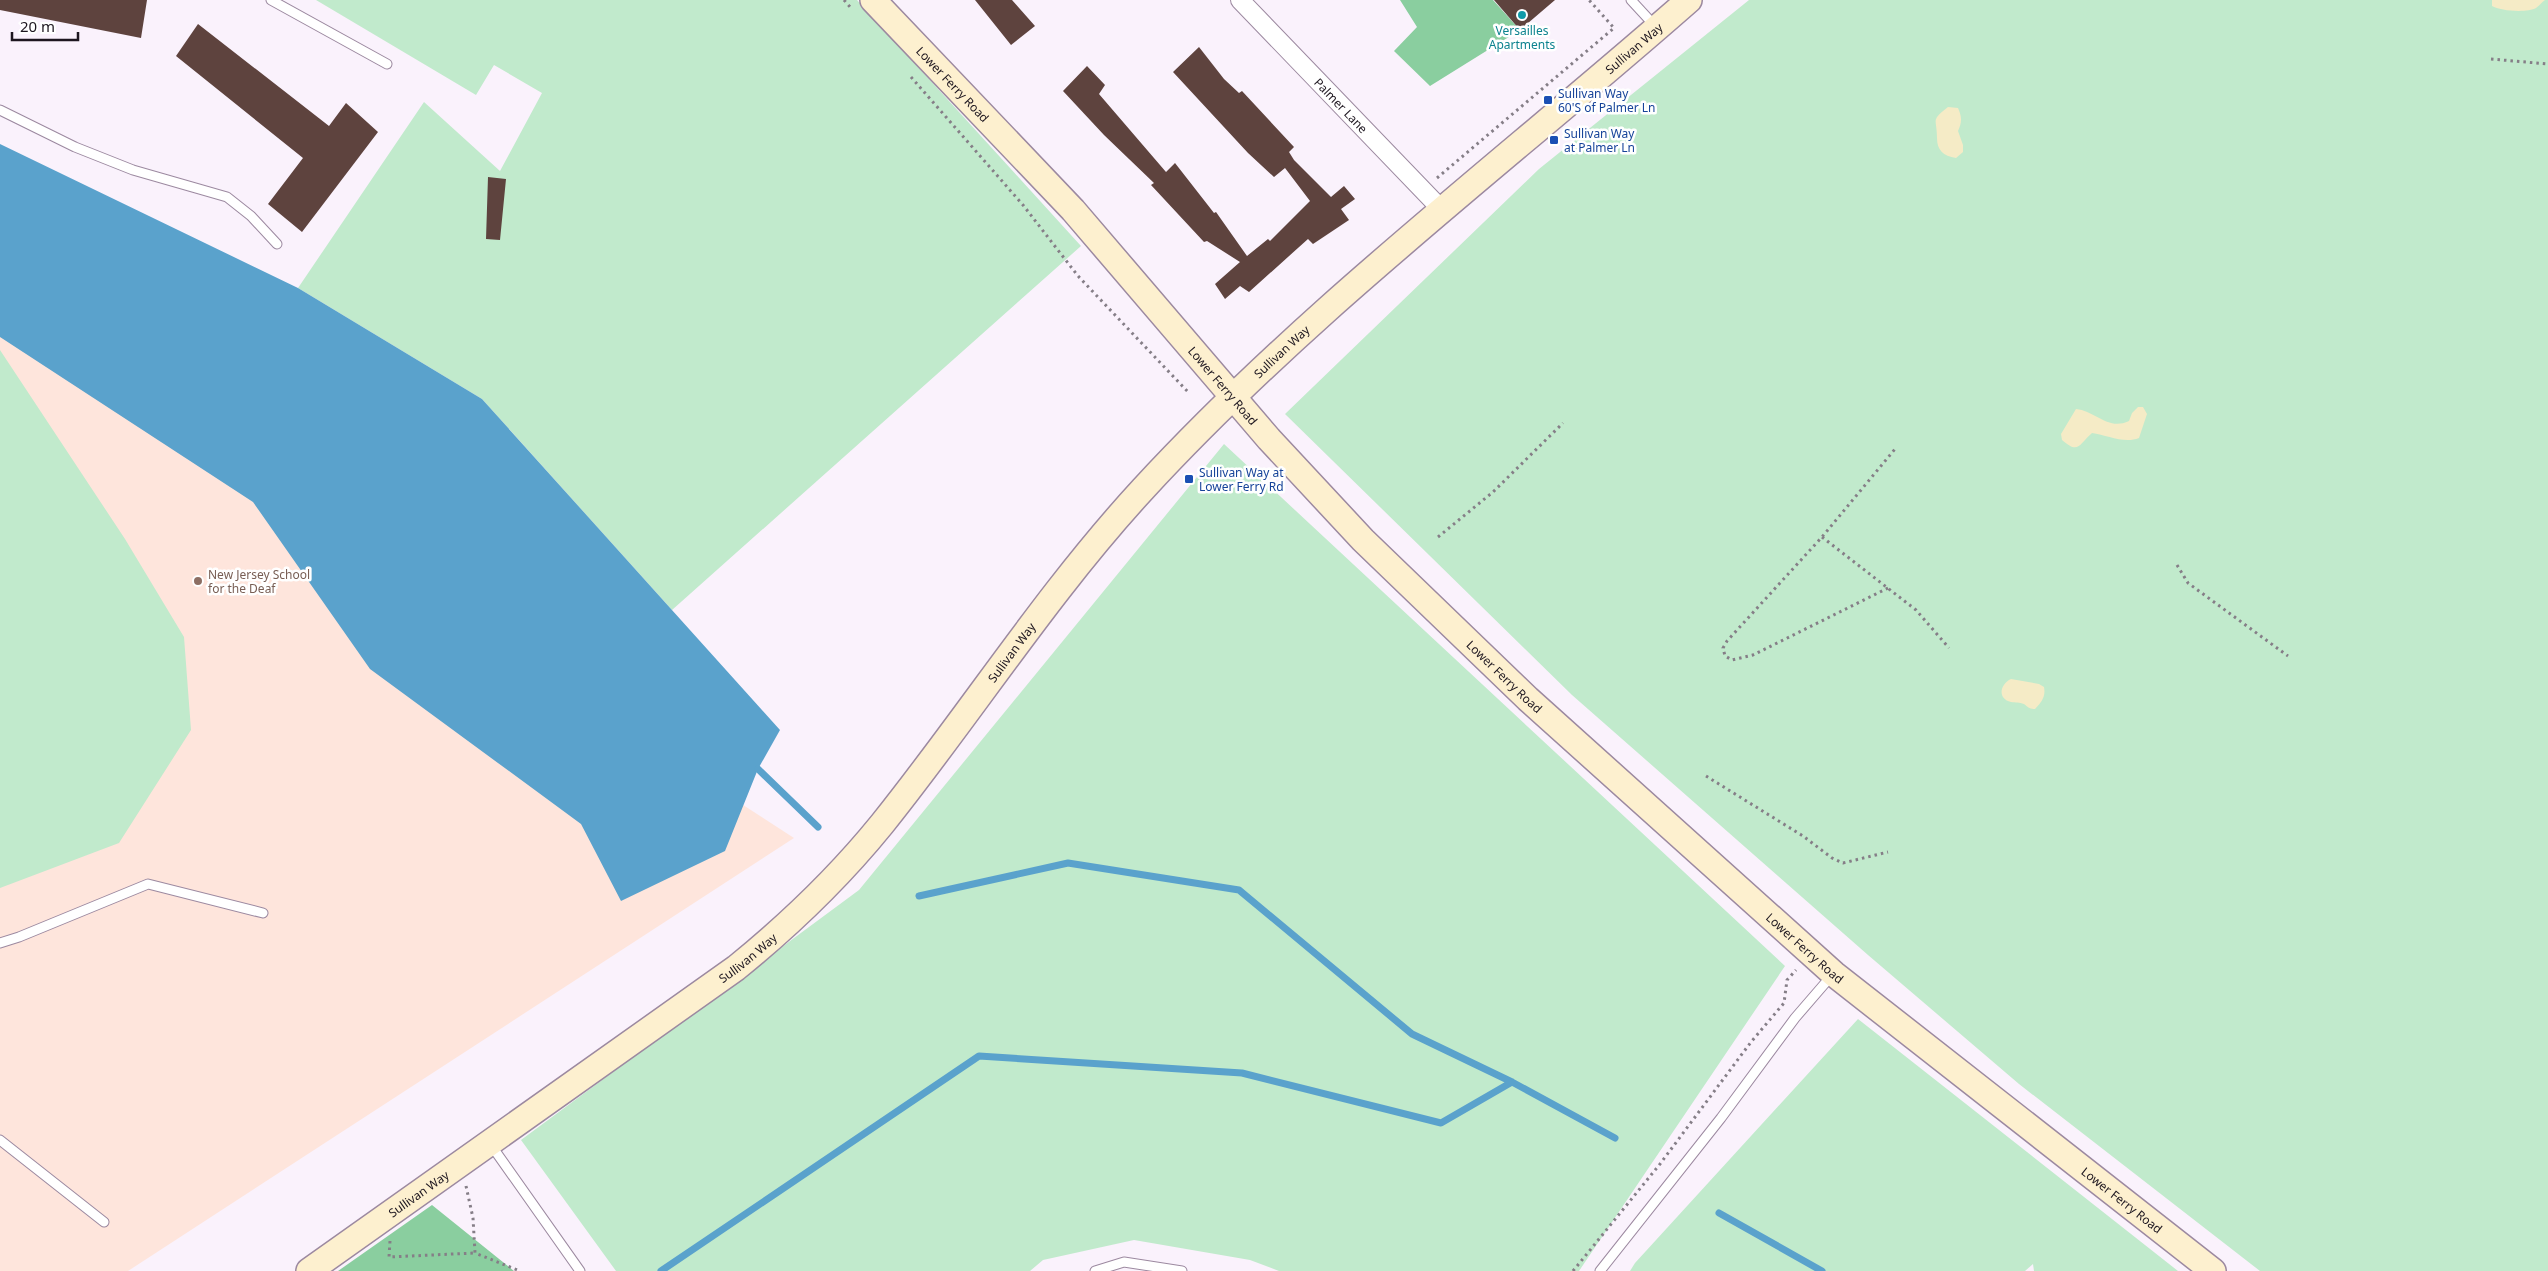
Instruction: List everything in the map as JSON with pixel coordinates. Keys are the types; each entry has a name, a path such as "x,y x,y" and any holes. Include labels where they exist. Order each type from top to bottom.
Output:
{"main road":[{"name":"Sullivan Way","path":"308,1271 736,968 788,925 881,826 1086,553 1144,488 1232,397 1304,331 1689,0"},
{"name":"Lower Ferry Road","path":"865,7 1073,210 1232,397 1363,540 1528,698 1834,974 2214,1271"}],"street":[{"name":"Palmer Lane","path":"1240,0 1443,211"}],"lane":[{"path":"271,0 387,64"},
{"path":"1631,0 1657,28"},
{"path":"0,110 75,147 133,170 226,197 251,216 277,244"},
{"path":"0,943 19,938 148,884 264,913"},
{"path":"1600,1271 1721,1118 1795,1018 1834,974"},
{"path":"0,1140 104,1222"},
{"path":"490,1142 580,1271"},
{"path":"1095,1271 1124,1262 1182,1271"}],"path":[{"path":"844,0 865,7"},
{"path":"1423,190 1614,28 1589,0"},
{"path":"2491,59 2548,64"},
{"path":"908,73 1023,204 1078,276 1189,393"},
{"path":"1438,537 1493,492 1563,423"},
{"path":"1888,588 1753,655 1732,660 1725,656 1723,648 1727,641 1822,537 1895,450"},
{"path":"1822,537 1916,610 1949,648"},
{"path":"2177,565 2188,583 2288,656"},
{"path":"1706,776 1843,863 1888,852"},
{"path":"1573,1271 1660,1164 1751,1042 1784,1003 1787,980 1811,953"},
{"path":"456,1167 468,1189 475,1253"},
{"path":"392,1212 389,1257 475,1253 520,1271"}],"shaded area":[{"name":"New Jersey School for the Deaf","path":"0,325 794,838 128,1271 0,1271"}],"green space":[{"path":"316,0 857,0 1081,246 672,610 482,399 298,288 424,102 500,171 542,93 494,65 476,95"},
{"path":"1400,0 1493,0 1520,30 1430,86 1394,51 1417,27"},
{"path":"1749,0 2548,0 2548,1271 2260,1271 2019,1084 1868,955 1572,695 1285,414 1539,169"},
{"path":"0,350 125,539 184,637 191,730 119,843 0,888"},
{"path":"1224,444 1785,966 1579,1271 1279,1271 1250,1260 1134,1240 1043,1260 1030,1271 616,1271 521,1140 859,890"},
{"path":"1858,1019 2178,1271 2034,1271 2033,1264 2025,1271 1630,1271 1635,1263"},
{"path":"432,1205 514,1271 338,1271"}],"sand":[{"path":"2492,0 2545,0 2532,10 2520,11 2496,8 2492,6"},
{"path":"1948,107 1958,108 1961,117 1958,131 1963,145 1963,152 1956,158 1942,152 1937,142 1936,120"},
{"path":"2138,407 2143,407 2147,414 2139,438 2121,440 2092,433 2076,447 2072,447 2062,440 2061,434 2076,409 2083,410 2115,424 2129,421 2132,413"},
{"path":"2011,679 2039,684 2044,687 2042,700 2035,709 2004,698 2002,688"}],"water":[{"path":"0,144 298,288 482,399 780,730 758,769 725,851 621,901 581,824 370,669 253,502 0,337"}],"building":[{"path":"0,0 147,0 141,38 0,10"},
{"path":"975,0 1012,0 1035,26 1011,45"},
{"name":"Versailles Apartments","path":"1494,0 1555,0 1520,30"},
{"path":"198,24 329,126 346,103 378,132 302,232 268,204 303,158 176,56"},
{"path":"1199,47 1224,79 1239,93 1242,91 1294,147 1289,152 1294,160 1331,197 1344,186 1355,199 1341,209 1349,220 1313,244 1308,239 1249,292 1240,286 1225,299 1215,284 1240,262 1207,241 1204,242 1151,185 1154,183 1104,135 1063,91 1087,66 1105,85 1099,94 1166,172 1175,163 1214,213 1216,212 1247,256 1268,239 1270,241 1310,201 1285,168 1274,177 1248,153 1173,72"},
{"path":"488,177 506,179 500,240 486,239"}],"waterway":[{"path":"758,769 818,827"},
{"path":"919,896 1068,863 1239,890 1412,1034 1512,1082 1615,1138"},
{"path":"661,1271 979,1056 1242,1073 1441,1123 1512,1082"},
{"path":"1719,1213 1822,1271"}],"place":[{"name":"Versailles Apartments","path":"1522,15"},
{"name":"Sullivan Way 60'S of Palmer Ln","path":"1548,100"},
{"name":"Sullivan Way at Palmer Ln","path":"1554,140"},
{"name":"Sullivan Way at Lower Ferry Rd","path":"1189,479"},
{"name":"New Jersey School for the Deaf","path":"198,581"}]}
